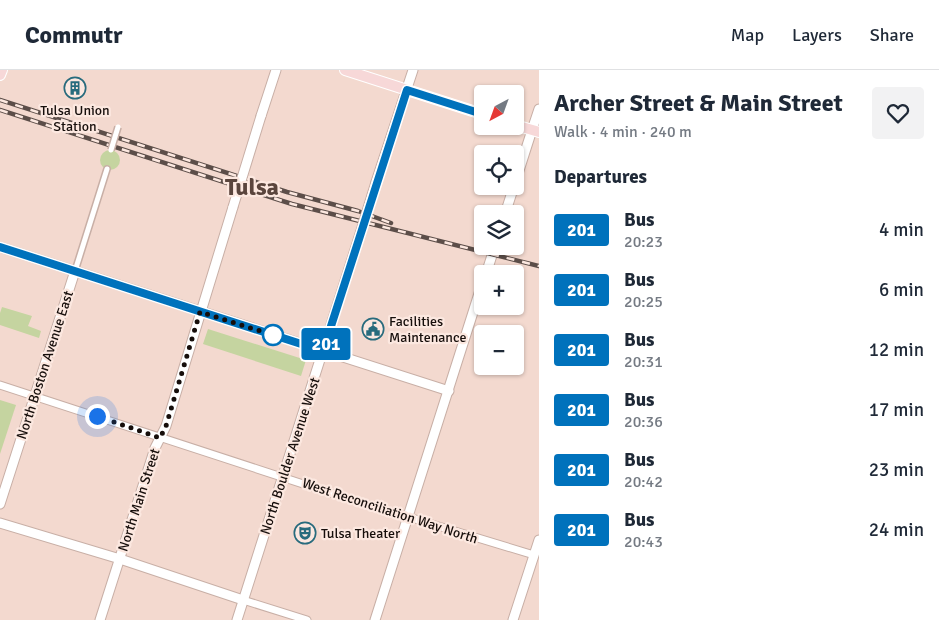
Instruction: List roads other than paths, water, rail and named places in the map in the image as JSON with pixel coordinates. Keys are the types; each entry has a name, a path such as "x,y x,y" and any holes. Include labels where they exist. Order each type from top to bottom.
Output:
{"main road":[{"path":"0,75 2,70"},
{"path":"345,70 474,111"}],"street":[{"name":"North Main Street","path":"100,620 160,438 166,426 276,70"},
{"name":"North Boulder Avenue West","path":"237,620 413,70"},
{"path":"524,160 536,131 539,109"},
{"path":"111,150 118,127"},
{"name":"North Boston Avenue East","path":"0,504 107,169"},
{"path":"0,247 449,391"},
{"path":"375,620 474,310"},
{"name":"West Reconciliation Way North","path":"0,385 409,518 534,556"},
{"path":"0,523 120,559 307,620"},
{"path":"513,620 539,540"}],"railway":[{"path":"0,100 287,192 358,211 391,223"},
{"path":"0,110 292,204 539,266"}],"place":[{"name":"Tulsa Union Station","path":"75,88"},
{"name":"Facilities Maintenance","path":"373,329"},
{"name":"Tulsa Theater","path":"305,533"}],"district":[{"name":"Tulsa","path":"252,187"}]}
